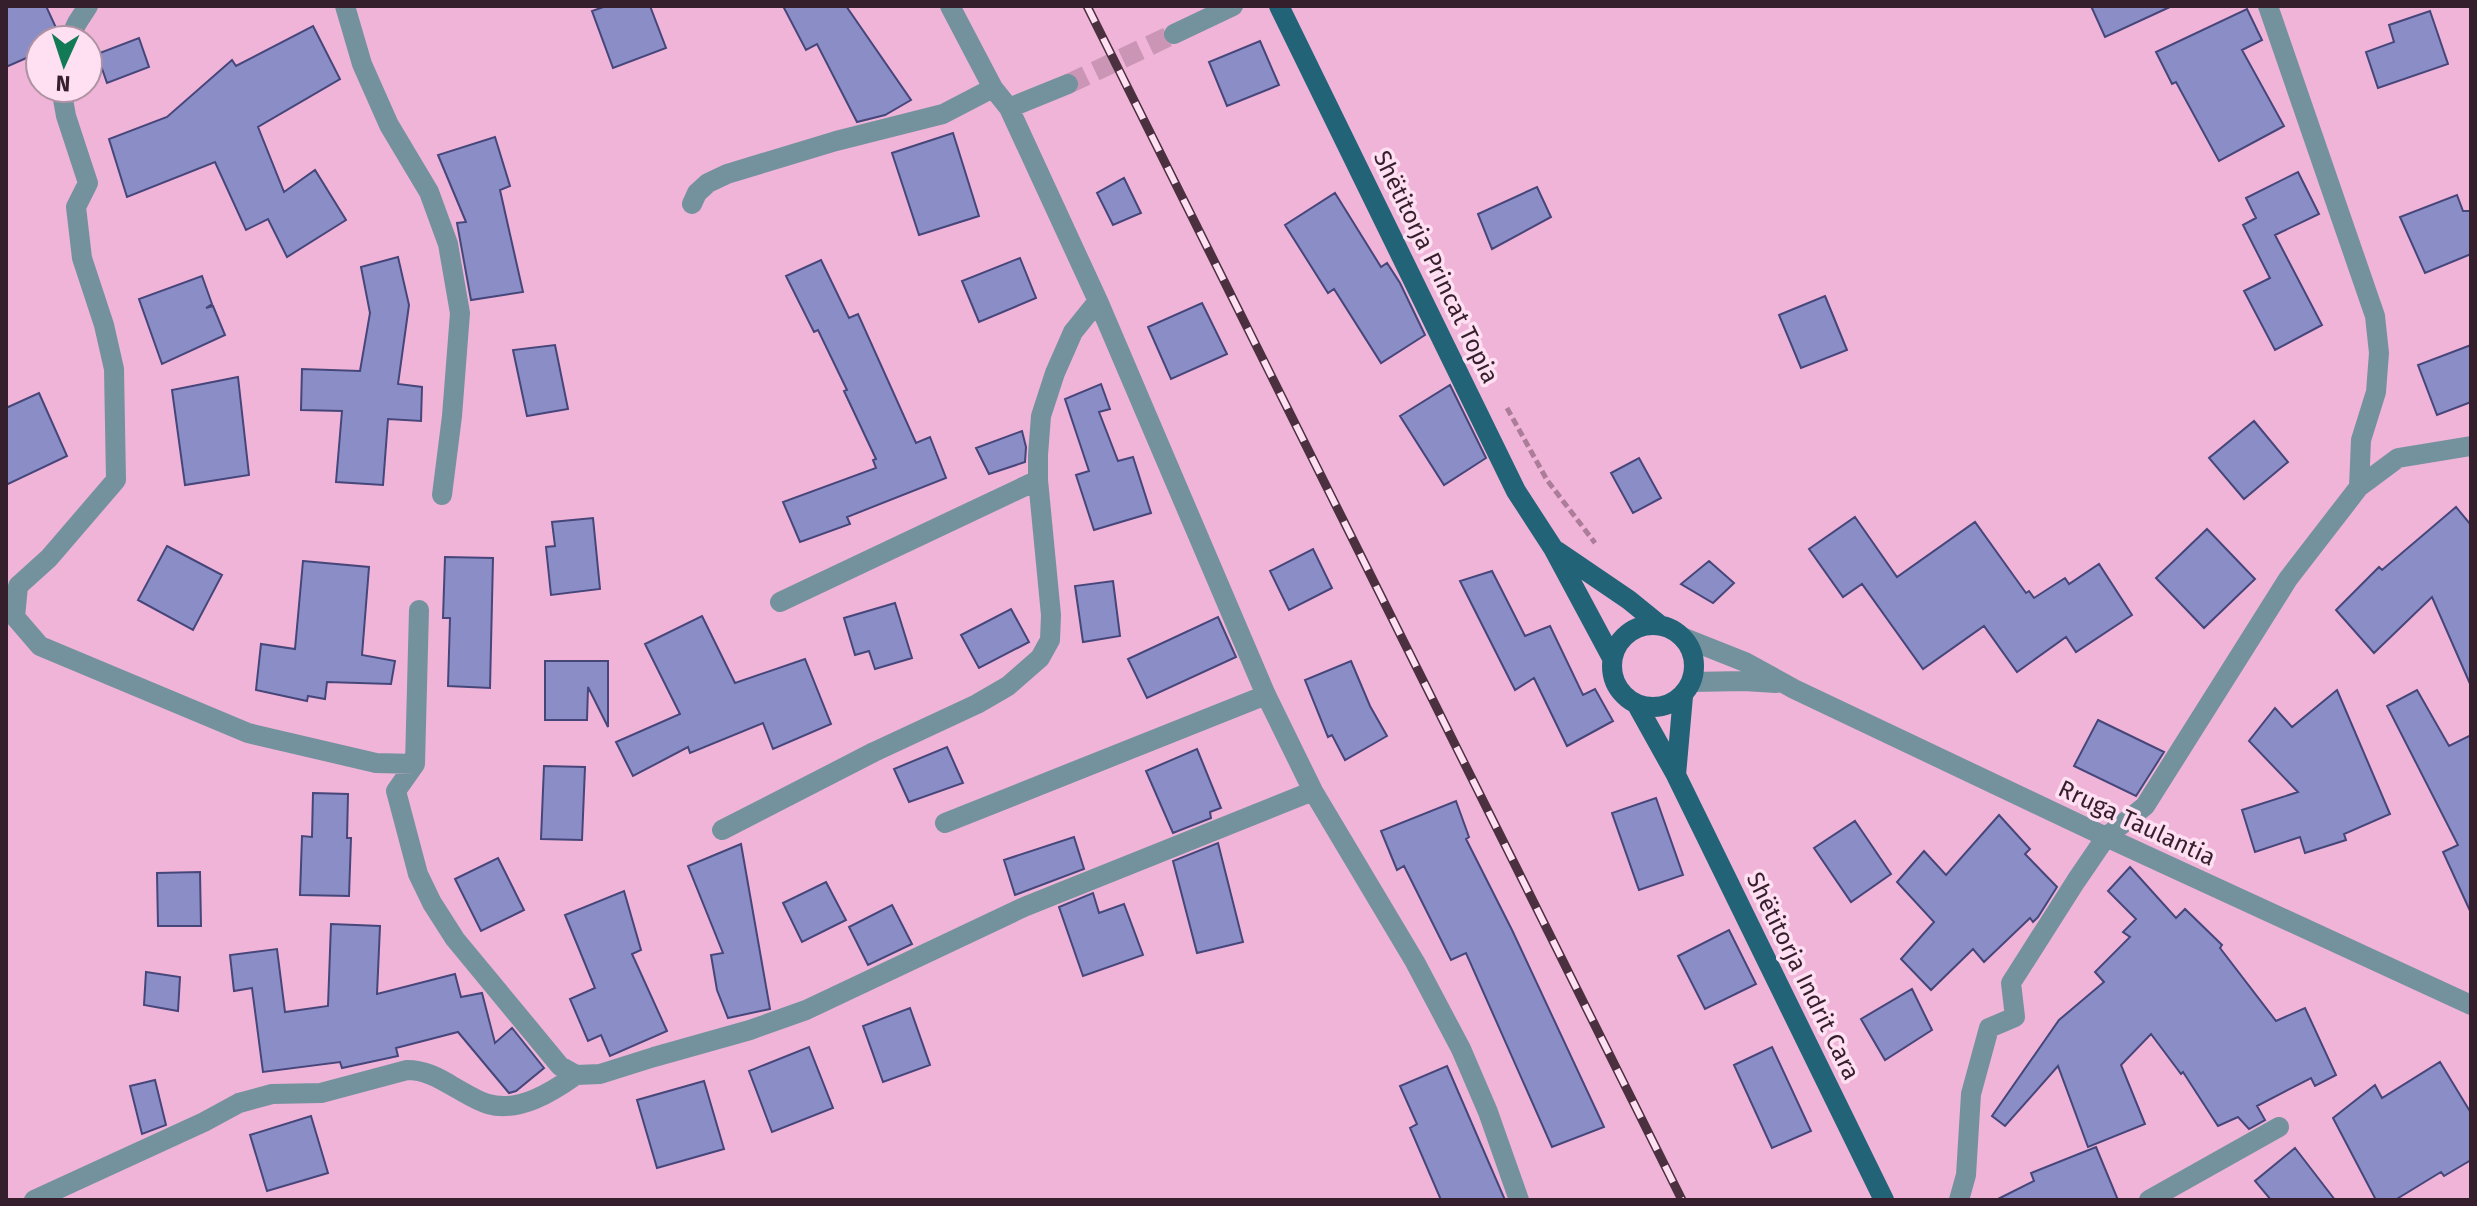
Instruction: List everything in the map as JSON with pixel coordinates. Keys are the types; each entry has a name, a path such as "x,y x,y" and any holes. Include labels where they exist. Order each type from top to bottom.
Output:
{"main road":[{"name":"Shëtitorja Princat Topia","path":"1279,6 1516,491 1553,548 1612,658"},
{"name":"Shëtitorja Princat Topia","path":"1553,548 1661,626"},
{"path":"1676,775 1694,658 1688,643 1661,626 1645,626 1630,632 1618,644 1612,658 1612,674 1618,690 1637,705 1661,707 1676,701 1687,689"},
{"name":"Shëtitorja Indrit Cara","path":"1637,705 1676,775 1884,1200"}],"street":[{"path":"77,24 88,6"},
{"path":"345,6 362,64 389,125 429,192 448,244 460,313 442,495"},
{"path":"950,6 993,88 1009,108 1098,301 1266,695 1313,791 1415,962 1461,1049 1488,1112 1519,1200"},
{"path":"1174,34 1233,6"},
{"path":"2268,6 2375,316 2379,353 2376,392 2361,440 2359,487"},
{"path":"1009,108 1068,84"},
{"path":"692,204 697,193 708,183 727,174 836,141 943,114 993,88"},
{"path":"64,104 88,183 76,207 82,258 104,325 114,369 116,480 49,558 18,586 15,617 40,646 248,733 376,763 415,764"},
{"path":"722,830 874,752 977,704 1008,686 1040,658 1050,640 1051,615 1038,480 1041,416 1073,332 1098,301"},
{"path":"1959,1200 1966,1175 1971,1094 1989,1028 2015,1017 2011,983 2076,881 2106,837 2145,806 2288,579 2359,487 2398,458 2471,446"},
{"path":"780,602 1038,480"},
{"path":"419,610 415,764 396,791 418,874 455,939 532,1035 560,1066 576,1075"},
{"name":"Rruga Taulantia","path":"1682,637 1745,662 1784,684 2106,837 2471,1005"},
{"name":"Rruga Taulantia","path":"1687,689 1744,681 1784,684"},
{"path":"945,823 1266,695"},
{"path":"34,1200 239,1103 272,1094 321,1093 407,1070 419,1070 486,1104 518,1105 535,1099 576,1075 600,1074 737,1034 806,1010 1024,907 1313,791"},
{"path":"2149,1200 2279,1127"}],"path":[{"path":"1500,396 1547,480 1589,538 1601,548"}],"building":[{"path":"6,6 46,6 54,24 24,24 24,59 6,67"},
{"path":"606,6 650,6 666,48 613,68 592,11"},
{"path":"783,6 846,6 911,100 885,115 857,122 817,44 806,50"},
{"path":"2091,6 2172,6 2105,37"},
{"path":"2247,9 2262,40 2242,50 2284,126 2219,161 2156,52"},
{"path":"2430,11 2448,64 2378,88 2366,52 2394,42 2389,25"},
{"path":"313,26 340,79 258,127 284,192 315,170 346,220 287,257 268,219 246,230 215,162 127,197 109,139 167,117 232,60 236,66"},
{"path":"139,38 149,67 107,83 104,51"},
{"path":"1260,41 1279,85 1227,106 1209,62"},
{"path":"953,133 979,216 919,235 892,153"},
{"path":"495,137 510,186 500,190 523,292 471,300 457,223 466,222 438,155"},
{"path":"2298,172 2319,214 2275,235 2322,325 2275,350 2244,291 2270,278 2243,225 2256,218 2246,198"},
{"path":"1124,178 1141,213 1113,225 1097,193"},
{"path":"1537,187 1551,217 1492,249 1478,214"},
{"path":"1335,193 1381,267 1387,263 1400,283 1425,335 1381,363 1334,289 1328,293 1285,225"},
{"path":"2457,195 2463,211 2471,211 2471,254 2425,273 2400,217"},
{"path":"398,257 409,305 398,384 422,387 421,421 388,419 383,485 336,482 342,411 301,410 302,369 360,371 370,313 361,267"},
{"path":"1020,258 1036,298 979,322 962,281"},
{"path":"821,260 849,318 858,314 916,443 930,437 946,478 847,517 850,524 800,542 783,502 876,468 873,460 876,459 844,391 847,390 818,330 814,332 786,276"},
{"path":"202,276 212,304 206,308 213,306 225,335 162,364 139,299"},
{"path":"1825,296 1847,350 1801,368 1779,315"},
{"path":"1202,303 1227,354 1171,379 1148,327"},
{"path":"555,345 568,409 527,416 513,350"},
{"path":"2471,345 2471,402 2437,415 2418,365"},
{"path":"238,377 249,475 185,485 172,390"},
{"path":"1101,384 1110,409 1099,412 1118,461 1133,457 1151,513 1094,530 1076,475 1089,471 1065,399"},
{"path":"1450,385 1486,458 1444,485 1400,416"},
{"path":"39,393 67,456 6,485 6,408"},
{"path":"2254,421 2288,462 2244,499 2209,458"},
{"path":"1022,431 1026,447 1025,462 989,474 976,448"},
{"path":"1639,458 1661,498 1633,513 1611,473"},
{"path":"2456,507 2471,525 2471,686 2432,597 2374,653 2336,610 2379,567 2382,570"},
{"path":"1855,517 1897,577 1975,522 2026,593 2029,591 2034,598 2065,578 2069,584 2099,564 2132,615 2076,652 2066,637 2017,672 1984,626 1923,669 1862,584 1843,597 1809,549"},
{"path":"593,518 600,589 551,595 546,547 555,546 552,522"},
{"path":"2207,529 2255,579 2204,628 2156,578"},
{"path":"167,546 222,575 193,630 138,600"},
{"path":"1313,549 1332,588 1289,610 1270,571"},
{"path":"445,557 493,558 490,688 448,686 450,618 443,618"},
{"path":"303,561 369,567 362,655 395,661 391,684 327,682 325,699 308,696 307,701 256,690 261,644 295,649"},
{"path":"1709,561 1734,583 1713,603 1681,584"},
{"path":"1492,571 1525,636 1550,626 1583,695 1595,689 1613,721 1567,746 1534,678 1515,690 1460,581"},
{"path":"1113,581 1120,636 1083,642 1075,586"},
{"path":"895,603 912,658 875,669 869,651 855,655 844,618"},
{"path":"1011,609 1029,642 979,668 961,635"},
{"path":"702,616 735,683 805,659 831,724 773,749 763,723 690,753 688,747 633,776 616,742 680,714 645,644"},
{"path":"1218,617 1236,657 1147,698 1128,659"},
{"path":"545,661 608,661 608,727 588,687 587,720 545,720"},
{"path":"1351,661 1387,736 1345,760 1332,735 1328,737 1305,680"},
{"path":"2337,690 2390,814 2344,834 2346,840 2305,853 2300,837 2255,852 2242,810 2298,792 2249,741 2275,708 2292,727"},
{"path":"2417,690 2449,746 2471,735 2471,913 2443,852 2458,845 2387,706"},
{"path":"2098,720 2164,752 2136,796 2074,766"},
{"path":"947,747 963,783 909,802 894,769"},
{"path":"1197,749 1221,808 1210,812 1211,818 1173,833 1146,771"},
{"path":"544,766 585,767 582,840 541,839"},
{"path":"313,793 348,794 347,838 351,838 349,896 300,895 302,836 312,837"},
{"path":"1656,798 1683,875 1639,890 1612,813"},
{"path":"1456,801 1469,837 1466,839 1604,1127 1552,1147 1466,953 1451,960 1404,866 1397,870 1381,831"},
{"path":"1999,815 2030,849 2025,854 2057,887 2033,922 2030,918 1984,962 1973,949 1931,990 1901,959 1934,922 1897,882 1924,851 1946,875"},
{"path":"1855,821 1891,874 1851,902 1814,848"},
{"path":"1074,837 1084,869 1015,895 1004,860"},
{"path":"1218,843 1243,942 1197,953 1173,861"},
{"path":"741,844 770,1009 728,1018 717,990 711,955 723,953 688,866"},
{"path":"498,858 524,910 481,931 455,879"},
{"path":"2130,867 2176,918 2185,909 2222,945 2220,948 2276,1021 2305,1008 2336,1075 2315,1086 2311,1078 2257,1106 2265,1120 2249,1129 2238,1117 2218,1126 2183,1072 2181,1074 2151,1034 2121,1065 2145,1124 2088,1147 2058,1066 2005,1126 1992,1116 2059,1020 2104,982 2095,972 2130,937 2123,932 2136,919 2108,891"},
{"path":"200,872 201,926 158,926 157,873"},
{"path":"826,882 846,920 802,942 783,903"},
{"path":"624,891 641,950 632,954 667,1031 610,1056 601,1035 588,1041 570,999 595,988 565,915"},
{"path":"1093,893 1099,913 1124,904 1143,955 1083,976 1059,907"},
{"path":"892,905 912,944 868,965 849,927"},
{"path":"331,924 380,926 377,994 455,974 461,997 482,993 495,1043 512,1028 544,1068 516,1091 509,1093 458,1032 396,1048 398,1056 342,1068 340,1062 263,1072 252,988 234,991 230,955 277,949 285,1012 328,1006"},
{"path":"1729,930 1756,984 1705,1009 1678,956"},
{"path":"146,972 180,977 178,1011 144,1005"},
{"path":"1912,989 1932,1030 1885,1060 1861,1019"},
{"path":"910,1008 930,1065 883,1082 863,1026"},
{"path":"809,1047 833,1108 772,1132 749,1071"},
{"path":"1772,1047 1811,1131 1772,1148 1734,1065"},
{"path":"2440,1062 2471,1113 2471,1160 2444,1176 2441,1172 2395,1200 2376,1200 2333,1118 2375,1085 2382,1098"},
{"path":"1447,1066 1505,1200 1441,1200 1410,1128 1417,1124 1400,1086"},
{"path":"155,1080 166,1125 142,1134 130,1086"},
{"path":"704,1081 724,1149 657,1168 637,1100"},
{"path":"311,1116 328,1173 267,1191 250,1135"},
{"path":"2096,1147 2118,1200 1996,1200 2034,1181 2031,1173"},
{"path":"2295,1148 2335,1200 2271,1200 2255,1181"}],"tunnel":[{"path":"1068,84 1174,34"}],"railway":[{"path":"1087,6 1682,1200"}]}
